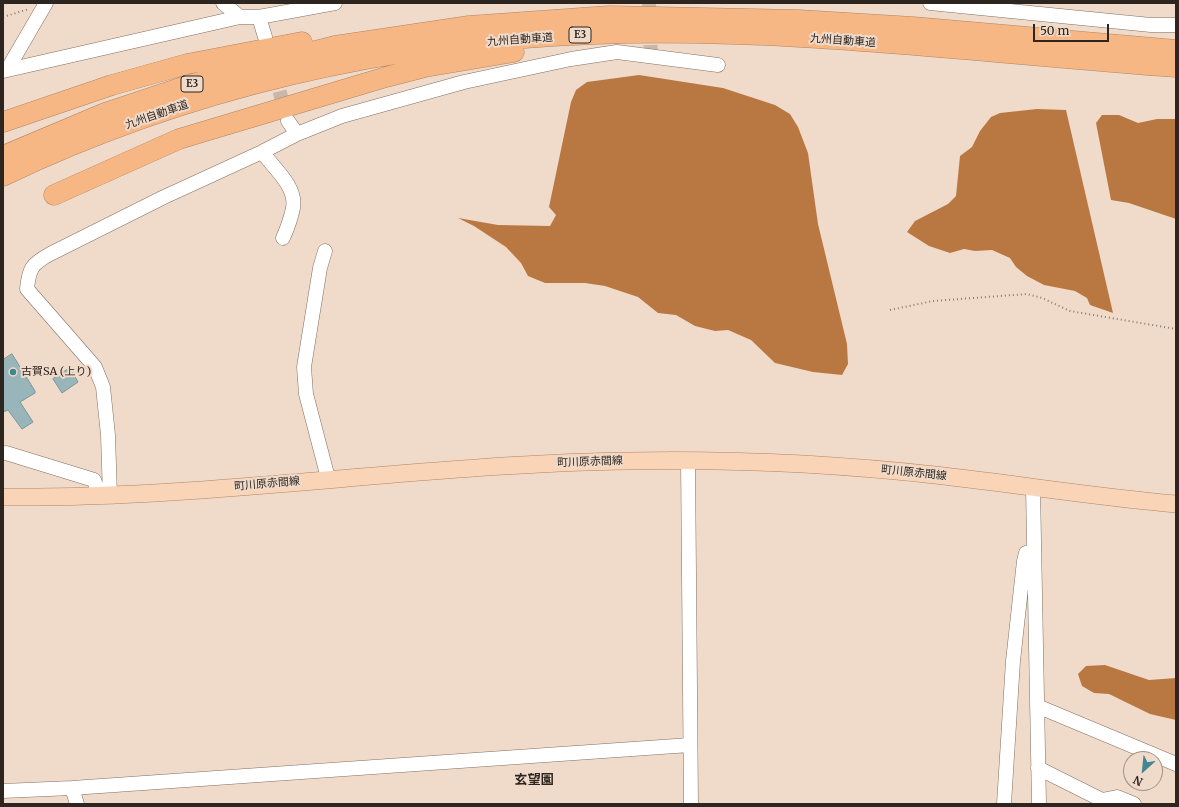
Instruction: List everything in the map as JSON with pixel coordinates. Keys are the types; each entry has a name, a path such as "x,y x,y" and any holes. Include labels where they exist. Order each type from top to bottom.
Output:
{"highway":[{"name":"九州自動車道","path":"3,156 104,113 186,86 335,46 389,37 485,25 609,16 799,20 912,27 1176,50"},
{"name":"九州自動車道","path":"3,176 92,138 190,103 268,81 343,63 467,44 594,34 683,34 824,40 1176,68"},
{"path":"54,195 179,139 417,70 544,47 683,34"},
{"path":"3,122 112,85 187,64 335,37 389,37"}],"main road":[{"name":"町川原赤間線","path":"3,497 105,496 203,490 328,478 533,464 688,460 885,470 1176,504"}],"street":[{"path":"5,70 45,3"},
{"path":"223,3 240,17"},
{"path":"5,70 240,17 258,17 301,7 335,3"},
{"path":"930,3 1143,24 1176,25"},
{"path":"258,17 265,37"},
{"path":"105,496 108,435 103,387 96,367 27,289 29,272 36,262 164,197 262,152 297,134 342,116 464,82 609,53 617,52 718,65"},
{"path":"288,121 297,134"},
{"path":"262,152 289,186 293,196 293,208 283,238"},
{"path":"325,251 320,268 304,366 306,394 328,478"},
{"path":"6,453 94,480 105,496"},
{"path":"688,460 690,746 692,804"},
{"path":"1033,488 1039,804"},
{"path":"1004,804 1013,661 1024,561 1026,553 1034,551"},
{"path":"1037,706 1176,764"},
{"path":"3,791 72,788 690,746"},
{"path":"1038,768 1102,800 1117,797 1134,804"},
{"path":"72,788 77,804"}],"path":[{"path":"3,17 45,3"},
{"path":"890,310 933,301 1027,294 1042,298 1070,311 1176,329"}],"shaded area":[{"path":"639,75 723,88 775,105 790,114 798,127 808,153 818,224 847,344 848,364 842,375 813,372 775,363 751,340 728,330 715,331 695,326 676,315 658,313 638,297 605,286 585,283 545,283 528,276 521,263 506,247 474,226 458,218 498,225 550,226 556,215 549,207 571,102 576,90 587,82"},
{"path":"1037,109 1066,110 1113,313 1090,305 1087,298 1075,291 1044,285 1027,276 1016,267 1010,258 992,250 975,251 964,249 950,253 929,246 907,232 915,221 948,204 956,196 960,156 972,147 980,131 991,117 1000,113"},
{"path":"1102,115 1119,115 1138,123 1157,119 1176,119 1176,219 1129,203 1111,200 1096,123"},
{"path":"1105,665 1149,680 1176,678 1176,720 1150,714 1109,694 1094,693 1082,686 1078,674 1086,666"}],"building":[{"name":"古賀SA (上り)","path":"12,354 35,391 35,393 20,402 33,422 22,429 8,410 3,412 3,360"},
{"path":"70,368 78,382 62,393 53,379"}],"tunnel":[{"path":"649,3 651,56"},
{"path":"274,71 286,115"}],"place":[{"name":"古賀SA (上り)","path":"13,372"}],"district":[{"name":"玄望園","path":"534,780"}]}
